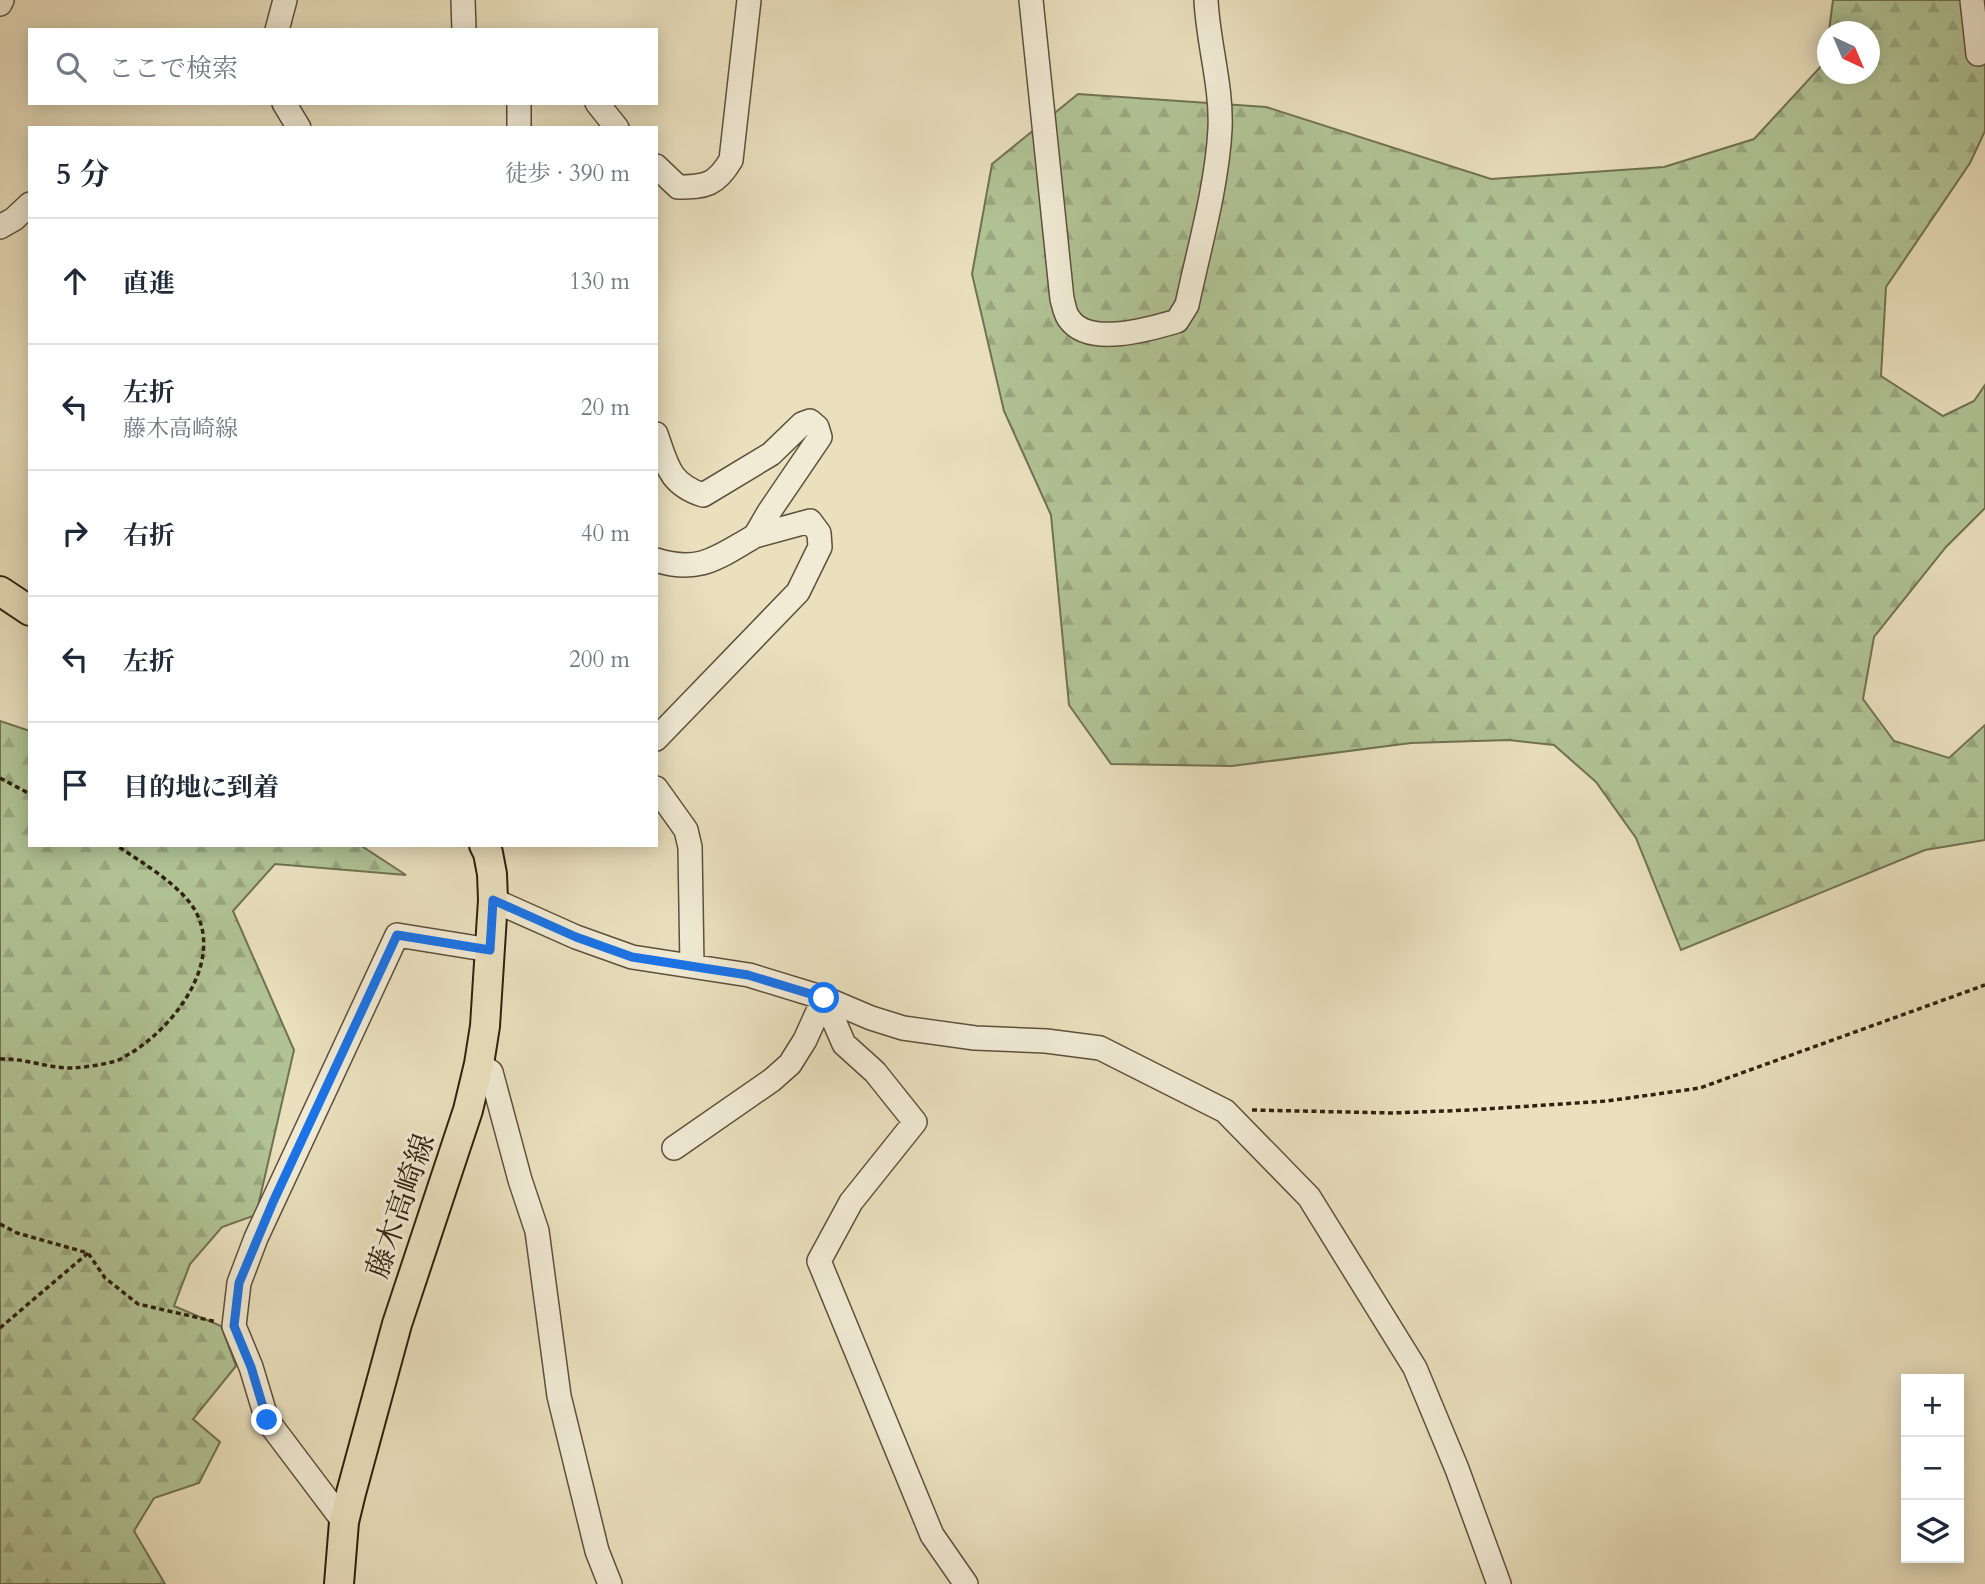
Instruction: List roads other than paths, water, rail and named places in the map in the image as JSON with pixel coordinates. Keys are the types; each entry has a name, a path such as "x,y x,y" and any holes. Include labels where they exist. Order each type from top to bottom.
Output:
{"main road":[{"path":"0,591 28,610"},
{"name":"藤木高崎線","path":"339,1584 344,1522 397,1324 468,1110 479,1064 485,1026 493,900 492,874 485,847"}],"street":[{"path":"278,28 285,0"},
{"path":"463,0 464,28"},
{"path":"658,168 678,187 704,187 722,176 731,160 749,0"},
{"path":"1031,0 1062,299 1068,319 1084,332 1098,334 1141,331 1177,321 1187,305 1216,164 1220,128 1217,78 1207,28 1206,0"},
{"path":"1972,0 1978,54"},
{"path":"285,105 298,126"},
{"path":"519,105 519,126"},
{"path":"599,105 615,126"},
{"path":"0,227 28,206"},
{"path":"658,440 670,474 687,490 704,495 771,454 802,424 810,421 817,427 820,437 755,536"},
{"path":"658,561 676,566 705,564 755,536 810,521 819,533 820,547 798,592 658,738"},
{"path":"658,791 686,830 690,847 692,966"},
{"path":"493,900 576,937 632,957 748,975 824,998 903,1028 975,1038 1046,1041 1101,1048 1225,1111 1309,1197 1415,1368 1457,1469 1499,1584"},
{"path":"344,1522 267,1420 251,1367 234,1326 239,1283 256,1238 397,935 490,950"},
{"path":"674,1147 772,1080 790,1064 805,1040 824,998"},
{"path":"824,998 844,1044 874,1072 915,1122 851,1202 819,1261 932,1535 967,1584"},
{"path":"479,1064 491,1072 520,1180 537,1231 559,1396 597,1551 610,1584"}]}
